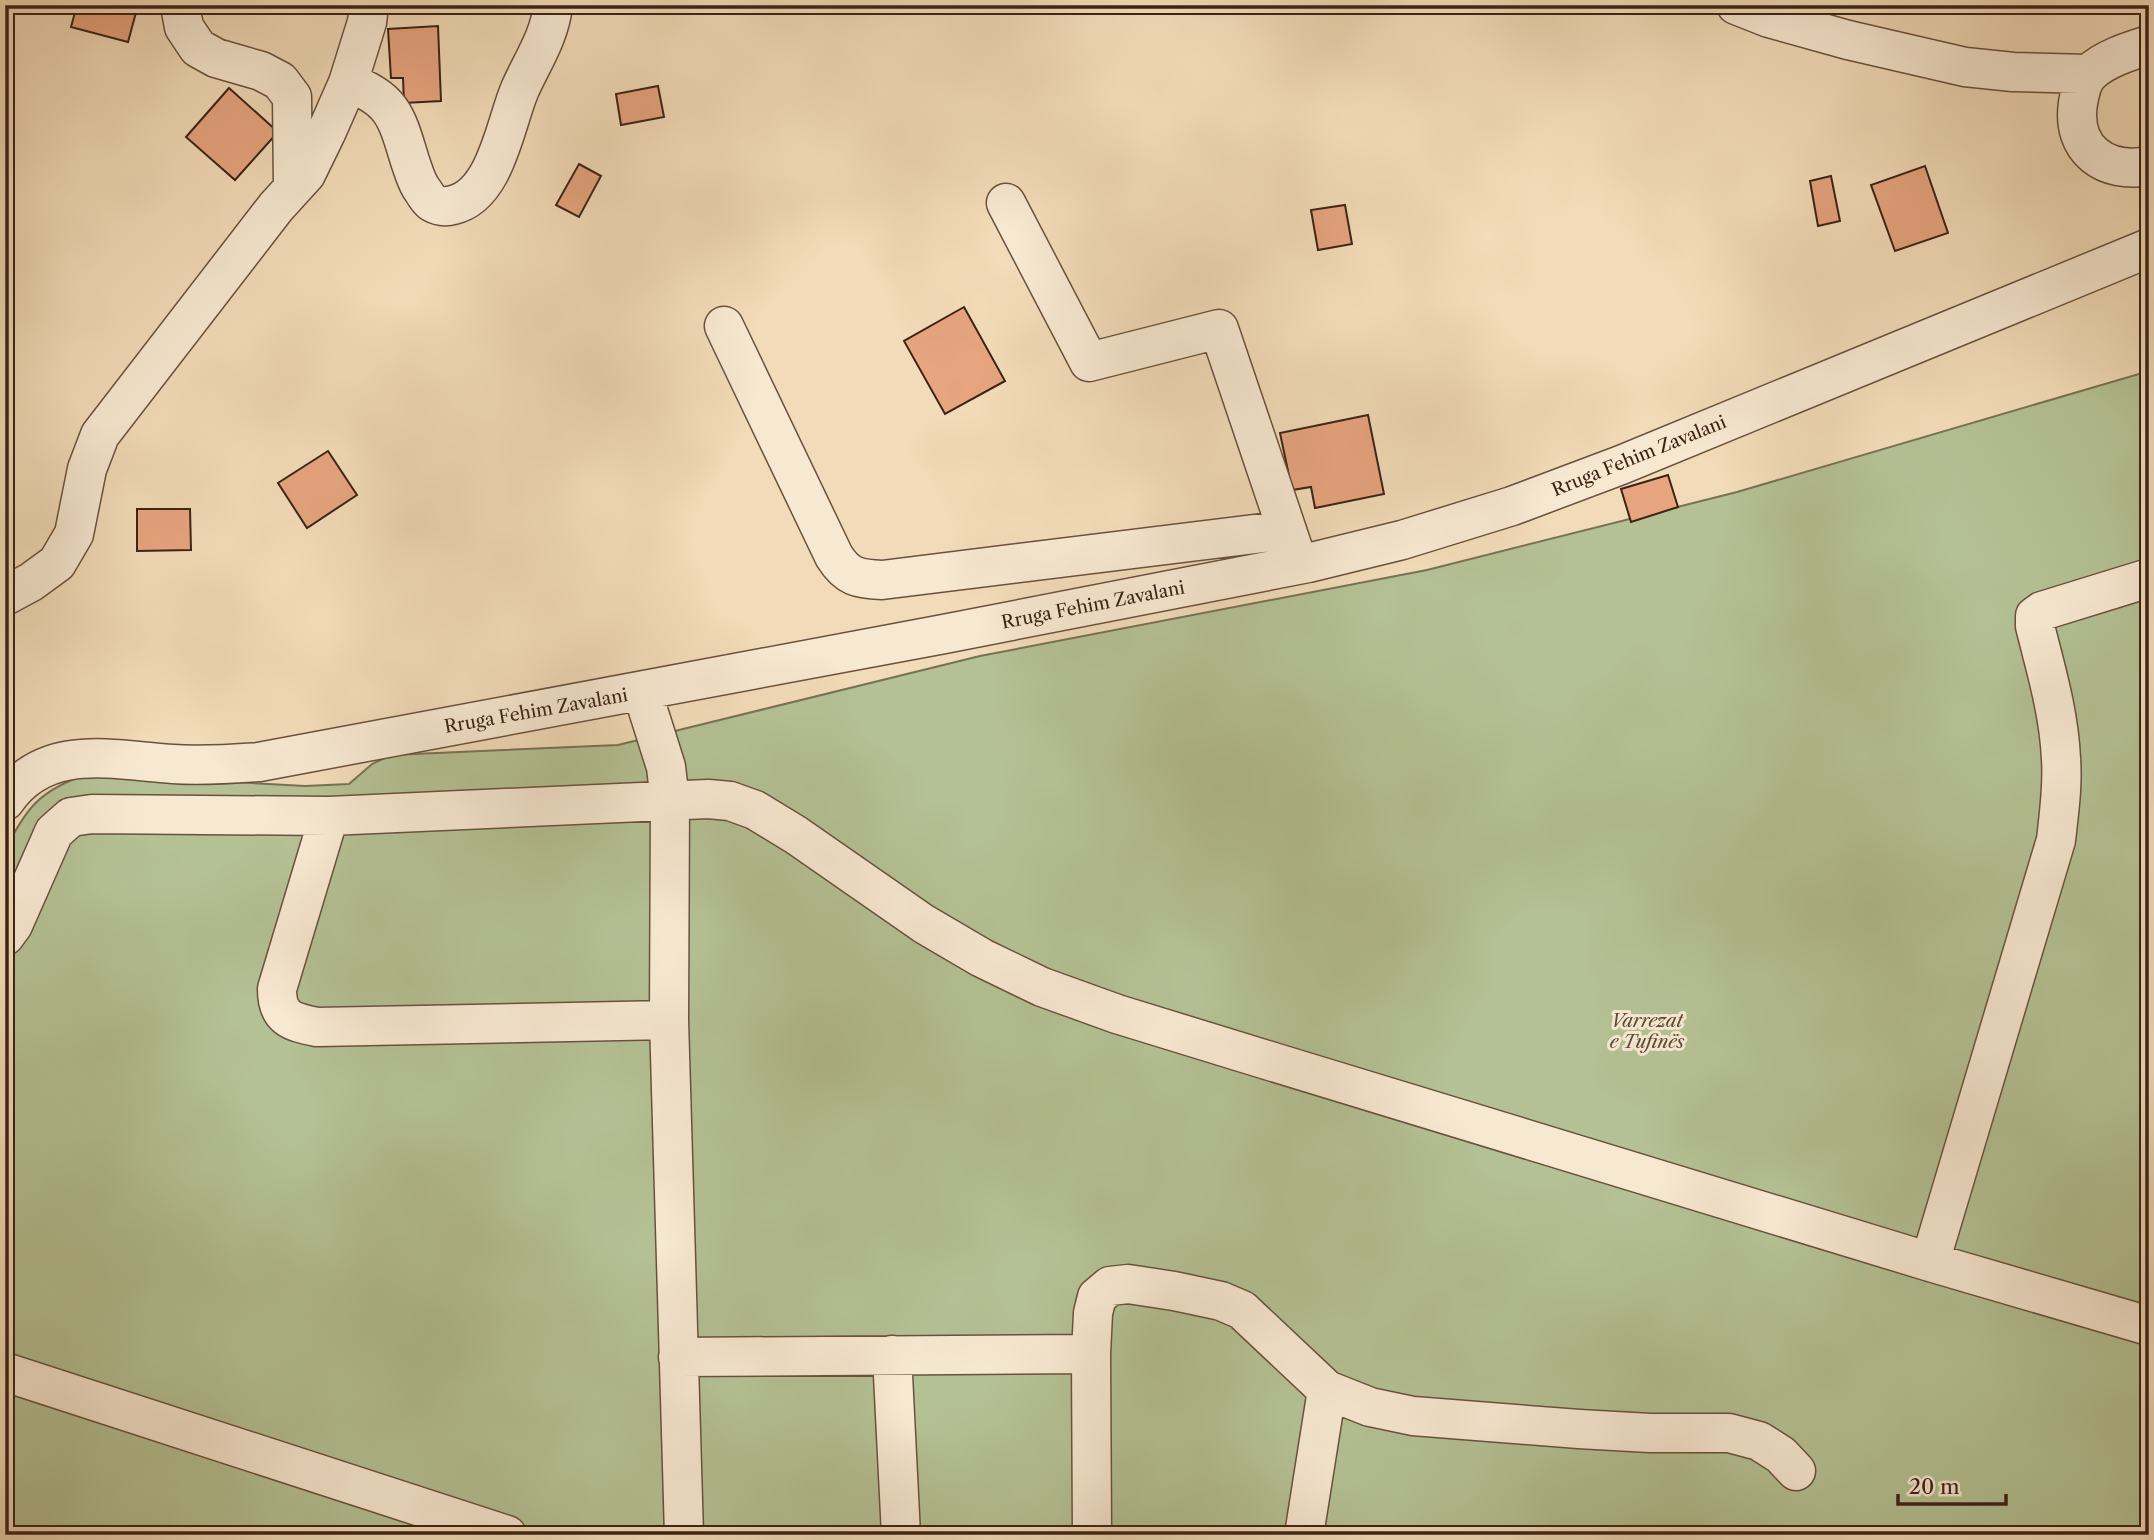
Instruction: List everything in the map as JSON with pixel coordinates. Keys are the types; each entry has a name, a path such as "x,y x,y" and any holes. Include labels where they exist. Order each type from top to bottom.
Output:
{"street":[{"path":"180,5 184,27 198,48 216,58 261,71 280,81 292,97 293,188"},
{"path":"5,596 31,582 57,563 74,534 87,469 100,435 306,174 348,83 367,22 369,5"},
{"path":"348,83 368,90 383,100 389,108 404,141 417,183 431,202 445,207 459,204 475,194 493,167 520,90 545,39 553,5"},
{"path":"1736,5 1769,18 1848,40 1965,67 2012,72 2088,74"},
{"path":"2149,45 2106,62 2088,74 2080,92 2077,111 2078,132 2085,149 2098,158 2120,166 2149,166"},
{"path":"724,326 834,555 842,569 855,576 882,580 1293,548 1219,329 1089,362 1006,203"},
{"name":"Rruga Fehim Zavalani","path":"8,793 38,770 71,759 106,757 216,765 259,762 642,691 1293,548 1402,540 1512,506 1621,465 2149,248"},
{"path":"1930,1262 2056,840 2062,758 2056,710 2035,626 2035,616 2042,611 2149,579"},
{"path":"642,691 666,767 670,801 669,1020 684,1535"},
{"path":"5,936 13,925 54,832 71,817 92,814 329,816 708,799 730,801 755,810 796,835 924,924 982,958 1055,992 1231,1049 2149,1326"},
{"path":"329,816 277,989 277,1004 284,1015 299,1023 317,1027 669,1020"},
{"path":"1092,1535 1093,1313 1097,1297 1111,1286 1128,1284 1222,1301 1242,1310 1327,1390 1370,1407 1413,1416 1650,1433 1729,1433 1759,1441 1780,1455 1796,1471"},
{"path":"678,1357 1091,1354"},
{"path":"892,1355 901,1535"},
{"path":"5,1372 507,1535"},
{"path":"1304,1535 1327,1390"}],"green space":[{"name":"Varrezat e Tufinës","path":"2149,371 2149,1535 5,1535 5,851 28,812 46,794 58,787 87,774 305,786 349,784 372,764 391,755 618,745 980,656 1427,570 1737,492"}],"building":[{"path":"77,5 138,5 128,42 71,27"},
{"path":"438,26 441,101 404,103 403,78 391,78 388,29"},
{"path":"658,86 664,117 621,125 616,94"},
{"path":"229,88 278,132 235,180 186,137"},
{"path":"579,164 601,176 579,217 556,205"},
{"path":"1925,166 1948,233 1895,251 1871,185"},
{"path":"1831,176 1840,221 1818,226 1810,181"},
{"path":"1345,205 1352,244 1318,250 1311,210"},
{"path":"964,307 1005,381 945,414 904,341"},
{"path":"1368,415 1384,494 1315,508 1311,487 1292,490 1280,433"},
{"path":"328,451 357,495 307,528 278,483"},
{"path":"1668,475 1678,507 1631,522 1621,489"},
{"path":"137,509 190,509 191,550 137,551"}]}
